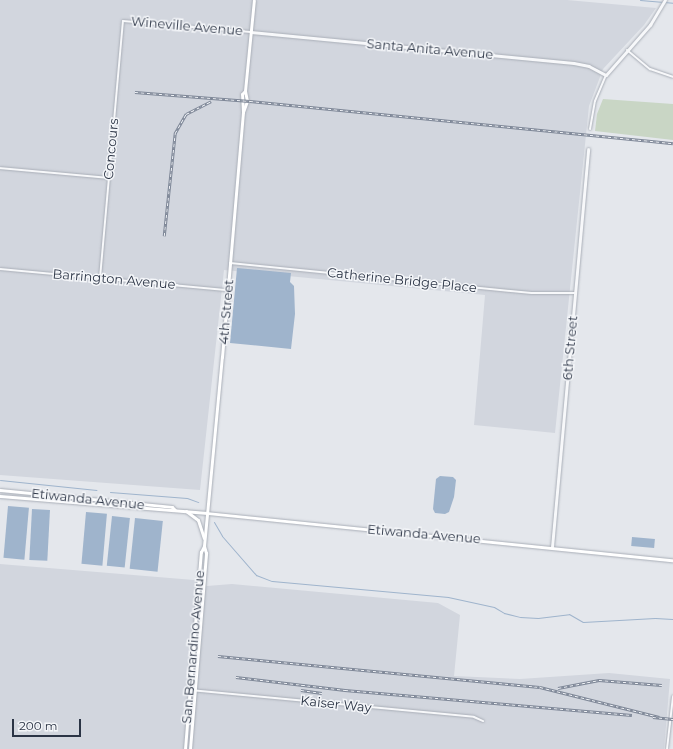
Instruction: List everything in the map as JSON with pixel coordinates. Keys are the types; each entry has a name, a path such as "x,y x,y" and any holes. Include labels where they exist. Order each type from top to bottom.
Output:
{"main road":[{"name":"4th Street","path":"243,112 246,108 254,0"},
{"name":"4th Street","path":"207,513 243,112 242,94 246,92"},
{"name":"Etiwanda Avenue","path":"0,490 172,507 175,510"},
{"name":"Etiwanda Avenue","path":"0,496 186,511 673,560"},
{"path":"186,511 198,520 204,540"},
{"name":"San Bernardino Avenue","path":"190,749 206,553 204,540 207,513"},
{"name":"San Bernardino Avenue","path":"185,749 201,552 204,546"}],"street":[{"path":"590,129 595,101 606,75 650,25 665,0"},
{"name":"Wineville Avenue","path":"123,21 251,32"},
{"name":"Concours","path":"100,278 123,21"},
{"name":"Santa Anita Avenue","path":"251,32 574,63 589,66 606,75"},
{"path":"627,50 650,69 673,77"},
{"name":"6th Street","path":"552,547 588,150"},
{"path":"0,168 109,178"},
{"name":"Catherine Bridge Place","path":"230,264 530,293 575,293"},
{"name":"Barrington Avenue","path":"0,269 228,290"},
{"name":"Kaiser Way","path":"189,690 474,717 483,721"},
{"path":"667,749 673,696"}],"shaded area":[{"path":"0,0 567,0 656,8 644,25 603,69 589,106 555,433 474,425 485,295 224,270 200,490 0,475"},
{"path":"0,564 194,580 207,586 232,584 438,603 460,615 454,676 520,679 609,673 670,679 664,749 0,749"}],"green space":[{"path":"603,99 673,104 673,140 595,131 597,114"}],"water":[{"path":"237,268 291,273 290,282 294,286 295,314 291,349 230,343"},
{"path":"440,476 453,477 456,480 454,497 449,512 445,514 435,513 433,509 436,479"},
{"path":"8,506 29,508 24,560 3,558"},
{"path":"32,509 50,510 47,561 29,560"},
{"path":"86,512 107,514 102,566 81,564"},
{"path":"112,516 130,518 125,568 107,566"},
{"path":"135,518 163,521 158,572 130,569"},
{"path":"632,537 655,539 654,548 631,546"}],"waterway":[{"path":"640,0 673,3"},
{"path":"0,480 96,490"},
{"path":"110,492 187,498 198,502"},
{"path":"214,522 222,536 256,575 272,581 448,597 494,607 504,613 520,617 538,618 569,614 583,622 655,618 673,619"}],"railway":[{"path":"135,92 250,101 673,143"},
{"path":"164,236 175,133 186,114 211,101"},
{"path":"218,656 540,687 659,717"},
{"path":"236,677 345,690 632,715"},
{"path":"558,688 599,680 662,685"},
{"path":"301,690 322,693"},
{"path":"653,717 673,719"}]}
